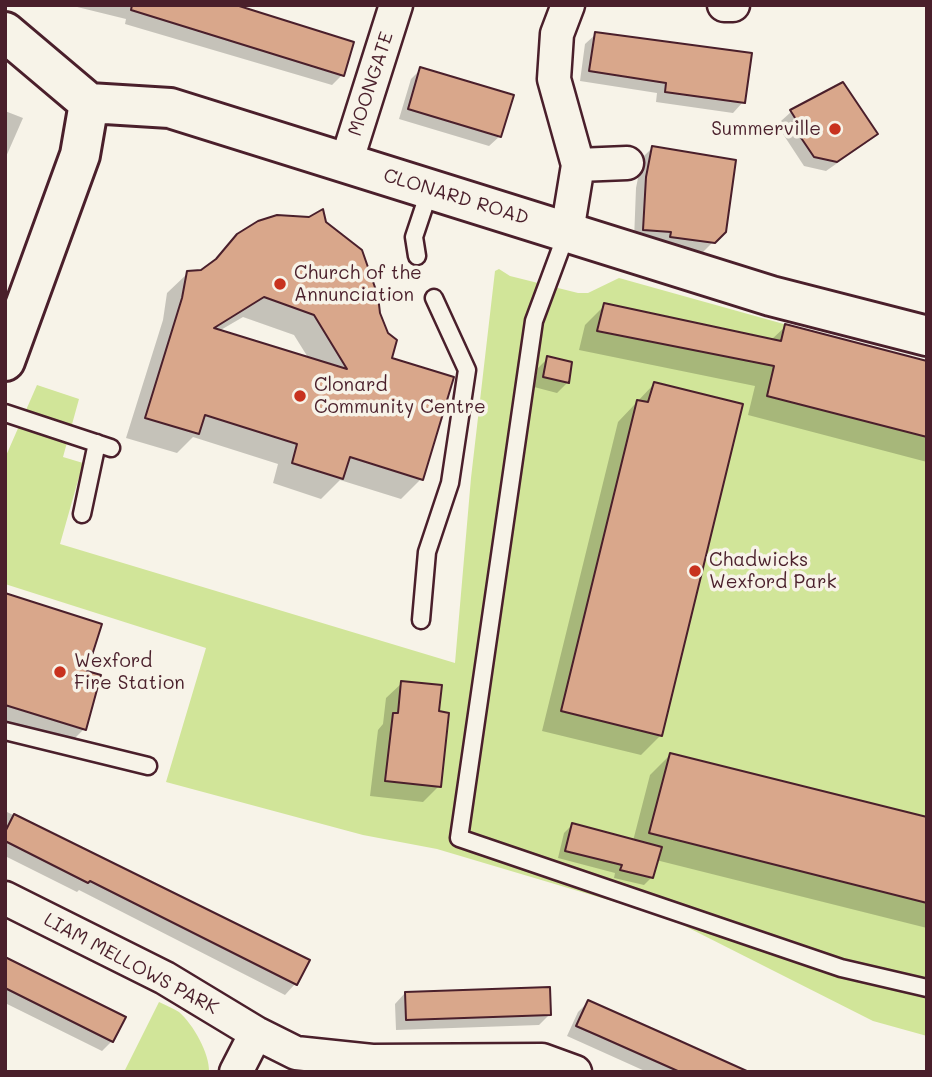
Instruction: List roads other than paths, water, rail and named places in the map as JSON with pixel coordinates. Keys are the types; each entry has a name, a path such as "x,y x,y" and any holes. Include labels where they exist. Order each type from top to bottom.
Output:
{"street":[{"path":"5,361 80,155 89,103 6,32 13,5"},
{"name":"MOONGATE","path":"346,163 396,5"},
{"path":"567,232 578,164 554,79 556,34 568,5"},
{"path":"724,5 733,5"},
{"name":"CLONARD ROAD","path":"89,103 170,108 772,296 927,336"},
{"path":"578,164 627,163"},
{"name":"LIAM MELLOWS PARK","path":"5,898 165,978 256,1033 296,1053 372,1061 491,1066 542,1060 575,1072"},
{"path":"236,1072 256,1033"}],"lane":[{"path":"417,256 414,237 430,189"},
{"path":"567,232 534,321 459,838 841,968 927,988"},
{"path":"421,620 427,552 450,483 467,370 434,298"},
{"path":"5,413 104,445 82,514"},
{"path":"5,731 148,766"}],"place":[{"name":"Summerville","path":"835,129"},
{"name":"Church of the Annunciation","path":"280,284"},
{"name":"Clonard Community Centre","path":"300,396"},
{"name":"Chadwicks Wexford Park","path":"695,571"},
{"name":"Wexford Fire Station","path":"60,672"}]}
